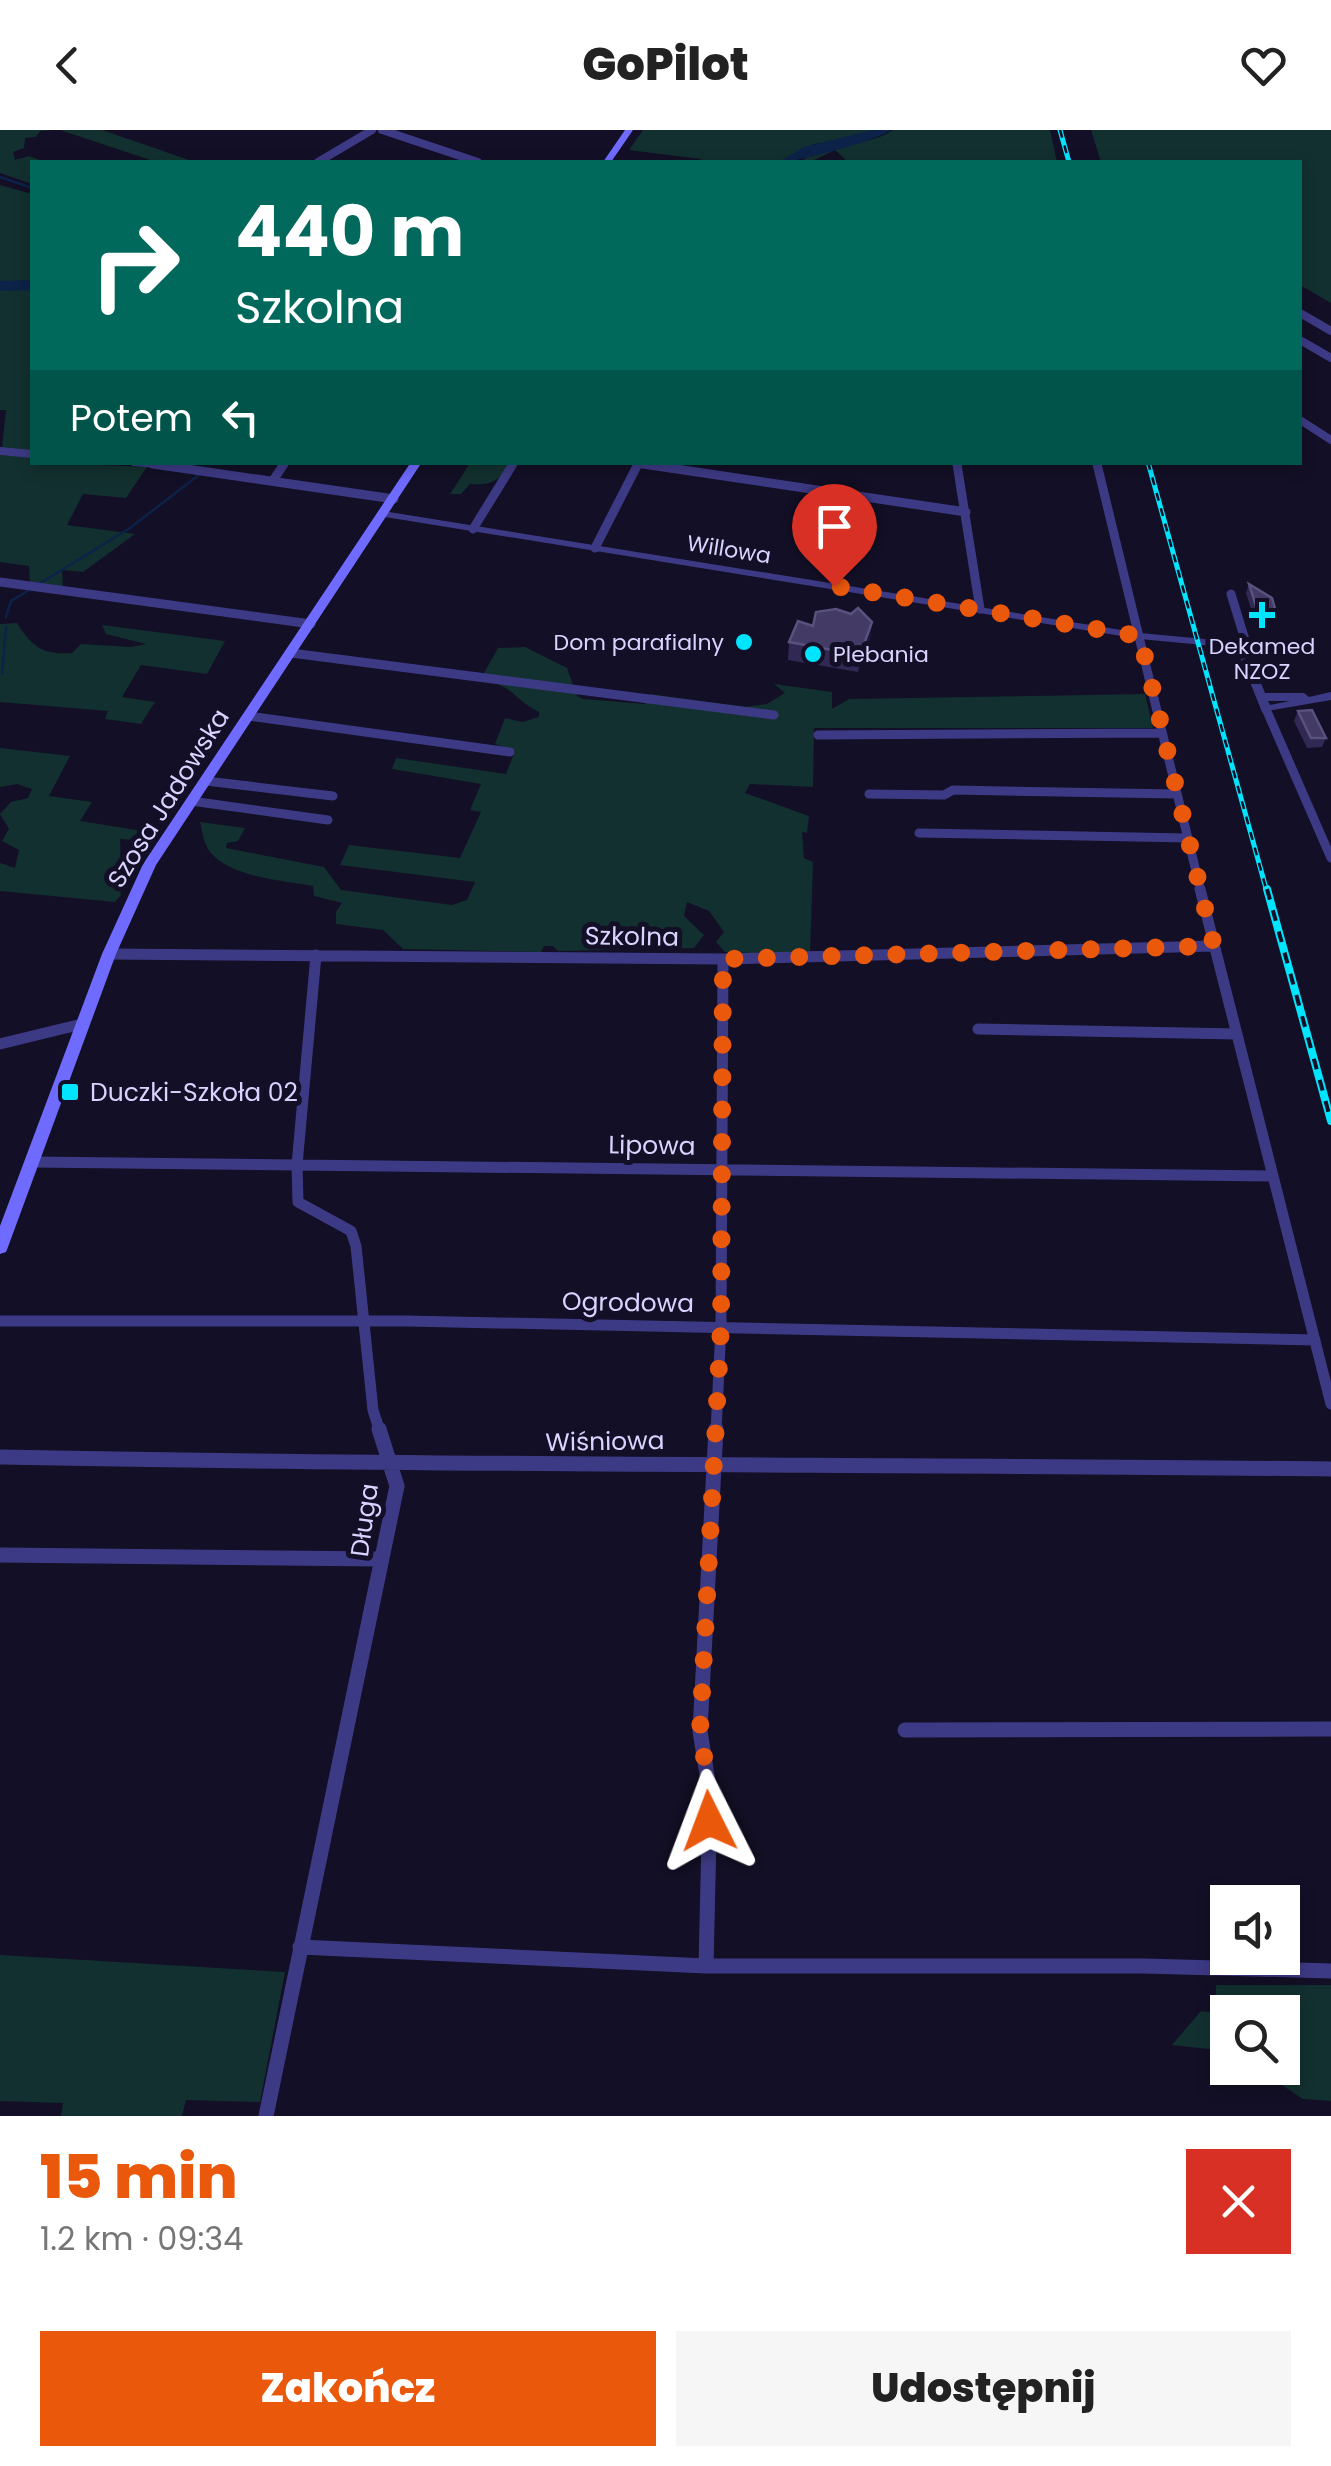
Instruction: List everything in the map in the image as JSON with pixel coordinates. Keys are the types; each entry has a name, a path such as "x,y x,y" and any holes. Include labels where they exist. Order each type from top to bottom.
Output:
{"main road":[{"path":"608,160 629,130"},
{"name":"Szosa Jadowska","path":"0,1247 108,954 150,864 415,465"}],"street":[{"path":"321,160 369,130"},
{"path":"382,130 472,160"},
{"path":"1302,314 1331,332"},
{"path":"1302,341 1331,358"},
{"path":"1302,421 1331,440"},
{"path":"0,451 30,454"},
{"path":"274,479 283,465"},
{"path":"473,529 512,465"},
{"path":"595,548 637,465"},
{"path":"651,465 966,512"},
{"path":"958,465 980,609"},
{"path":"1098,465 1176,794 1331,1404"},
{"path":"210,466 394,499"},
{"name":"Willowa","path":"383,514 1140,636 1239,648"},
{"path":"0,582 311,624"},
{"path":"1231,594 1246,643 1239,648 1331,858"},
{"path":"292,653 774,715"},
{"path":"1263,703 1330,696"},
{"path":"249,716 510,752"},
{"path":"818,735 1161,733"},
{"path":"206,781 334,796"},
{"path":"868,794 944,795 953,790 1176,794"},
{"path":"192,801 328,820"},
{"path":"1314,816 1331,818"},
{"path":"919,833 1187,838"},
{"name":"Szkolna","path":"108,954 723,959 1214,946"},
{"name":"Długa","path":"266,2116 397,1486 373,1410 365,1322 350,1230 298,1202 297,1164 316,955"},
{"path":"706,1966 710,1794 700,1731 721,1326 723,959"},
{"path":"0,1044 82,1024"},
{"path":"978,1030 1237,1034"},
{"name":"Lipowa","path":"33,1162 1271,1176"},
{"name":"Ogrodowa","path":"0,1321 721,1326 1315,1340"},
{"name":"Wiśniowa","path":"0,1457 390,1465 712,1462 1331,1469"},
{"path":"0,1555 382,1559"},
{"path":"905,1730 1331,1729"},
{"path":"300,1947 706,1966 1144,1966 1331,1971"}],"green space":[{"path":"0,130 54,130 25,138 24,148 13,152 15,160 29,156 40,160 30,160 30,183 0,173"},
{"path":"60,130 102,130 189,160 150,160"},
{"path":"643,130 878,130 862,137 814,144 785,160 701,160 629,150"},
{"path":"893,130 1050,130 1057,160 846,160 835,150 814,160 803,160 824,150"},
{"path":"1091,130 1331,130 1331,303 1302,286 1302,160 1100,160"},
{"path":"0,185 30,193 30,451 2,448 6,410 0,410"},
{"path":"0,455 30,457 30,465 147,467 126,498 83,494 67,525 135,534 83,572 62,570 63,589 30,585 29,566 0,562"},
{"path":"469,465 510,465 494,481 470,484 461,494 450,494"},
{"path":"17,623 33,644 53,653 72,653 81,644 146,644 106,634 102,625 225,641 207,674 141,665 122,697 155,702 141,724 105,719 108,711 0,702 0,624"},
{"path":"525,647 567,668 577,696 583,699 645,704 650,694 744,707 767,704 785,693 774,684 832,692 832,709 849,699 1145,694 1153,728 814,728 813,787 750,784 745,793 809,816 807,833 802,832 804,858 813,862 810,955 725,952 716,942 724,932 709,911 687,902 684,916 704,935 694,948 558,951 553,946 544,946 541,952 403,949 383,930 336,924 336,912 342,903 314,896 313,886 244,873 219,861 208,849 200,822 245,828 238,841 227,843 226,848 324,867 341,890 452,905 467,900 475,882 340,865 349,845 460,858 481,812 470,810 481,784 392,769 396,758 506,774 515,751 495,744 505,718 522,722 539,717 539,712 507,689 480,680 498,648"},
{"path":"0,748 70,756 49,796 92,802 80,821 155,833 150,841 120,839 121,895 115,902 0,891 0,863 15,868 19,850 2,841 9,829 0,814 11,802 28,798 32,789 17,784 0,787"},
{"path":"0,1955 285,1972 260,2102 186,2100 182,2116 61,2116 63,2103 0,2101"},
{"path":"1216,1985 1331,1985 1331,2101 1303,2099 1282,2085 1300,2085 1300,1995 1216,1995"},
{"path":"1201,2011 1210,2012 1210,2049 1172,2045"}],"building":[{"path":"1249,584 1272,598 1276,612 1258,612"},
{"path":"858,608 872,622 860,655 789,642 798,621 813,626 816,612 836,609 851,614"},
{"path":"1312,710 1326,738 1311,738 1298,711"}],"waterway":[{"path":"789,160 809,150 859,140 884,130"},
{"path":"0,177 30,187"},
{"path":"0,286 30,285"},
{"path":"39,584 130,528 200,474"},
{"path":"6,617 11,601 29,590"},
{"path":"2,674 6,627"}],"railway":[{"path":"1060,130 1068,160"},
{"path":"1149,465 1267,892"},
{"path":"1267,889 1331,1121"}],"place":[{"name":"Dekamed NZOZ","path":"1262,615"},
{"name":"Dom parafialny","path":"744,642"},
{"name":"Plebania","path":"813,654"},
{"name":"Duczki-Szkoła 02","path":"70,1092"}],"route":[{"path":"709,1821 710,1794 700,1731 721,1326 723,959 890,958 1214,946 1140,636 834,586"}]}
